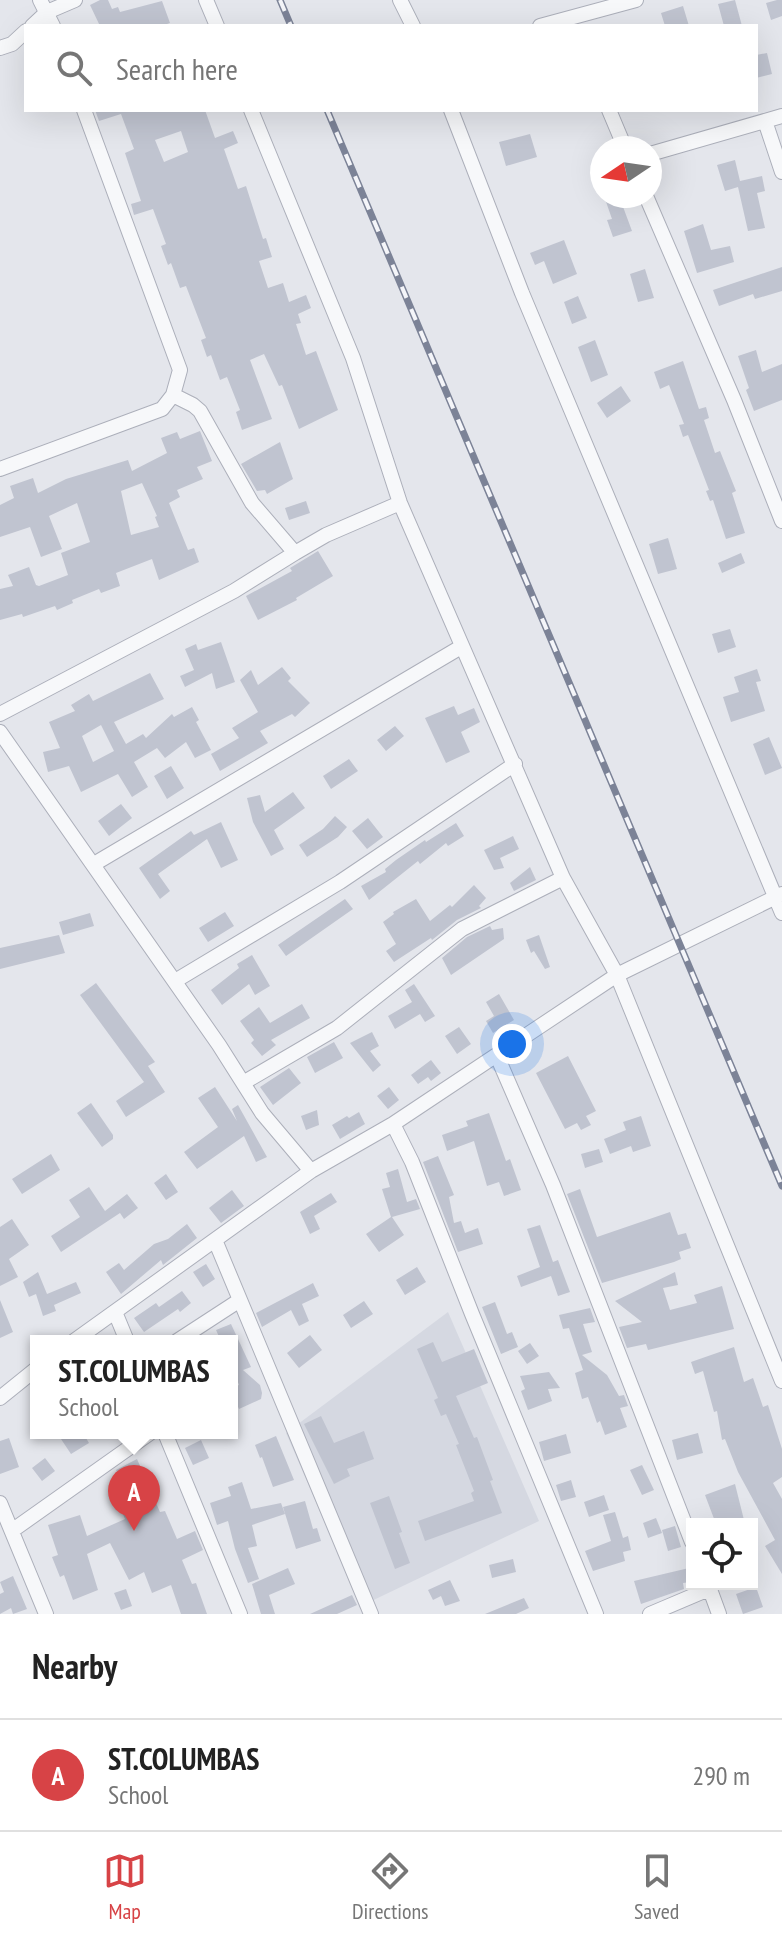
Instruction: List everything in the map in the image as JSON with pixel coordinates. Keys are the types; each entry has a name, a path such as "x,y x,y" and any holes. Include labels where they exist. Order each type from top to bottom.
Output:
{"street":[{"path":"47,13 75,0"},
{"path":"206,0 216,24"},
{"path":"400,0 412,24"},
{"path":"578,22 636,0"},
{"path":"0,48 12,44 24,33"},
{"path":"0,469 162,409 173,395 180,370 85,112"},
{"path":"252,112 353,358 400,503 563,878 617,975 782,1381"},
{"path":"452,112 522,293 778,895 782,913"},
{"path":"610,112 620,136"},
{"path":"662,151 782,116"},
{"path":"765,121 782,172"},
{"path":"651,208 782,521"},
{"path":"173,395 200,411 252,503 295,553"},
{"path":"0,714 234,591 326,535 400,503"},
{"path":"94,864 461,647"},
{"path":"0,732 37,789 94,864 175,981 262,1113 311,1171"},
{"path":"175,981 340,882 515,764"},
{"path":"243,1083 337,1028 462,929 563,878"},
{"path":"82,1335 311,1171 393,1124 617,975 778,895"},
{"path":"497,1056 553,1185 686,1527"},
{"path":"393,1124 412,1162 596,1614"},
{"path":"215,1240 371,1614"},
{"path":"186,1335 240,1300"},
{"path":"115,1312 125,1335"},
{"path":"0,1398 30,1374"},
{"path":"13,1530 142,1439"},
{"path":"167,1439 240,1614"},
{"path":"0,1503 46,1614"},
{"path":"650,1614 702,1590"},
{"path":"709,1590 719,1614"}],"shaded area":[{"path":"448,1312 539,1521 361,1606 286,1433"}],"building":[{"path":"108,0 112,9 118,7 120,12 162,1 170,23 99,24 90,5"},
{"path":"735,0 741,24 723,24 718,4"},
{"path":"782,0 782,16 771,20 766,3"},
{"path":"683,6 688,24 664,24 661,13"},
{"path":"767,53 772,74 758,78 758,55"},
{"path":"96,112 206,112 215,138 233,131 238,143 224,149 238,189 246,186 263,239 266,238 272,257 259,261 268,288 283,283 289,302 306,295 311,308 298,314 301,323 296,324 306,355 316,351 338,410 299,429 282,385 279,386 264,354 250,360 272,419 242,430 236,412 240,410 227,377 220,380 211,355 207,357 201,340 206,338 186,286 180,288 171,263 168,265 161,246 166,244 153,209 134,215 131,204 141,201 125,153 134,149 121,114 99,121","holes":["181,131 188,152 164,162 155,140"]},
{"path":"530,134 537,157 506,166 499,142"},
{"path":"735,160 740,181 762,176 765,191 757,193 765,228 748,231 738,187 725,191 717,165"},
{"path":"608,208 623,208 632,231 613,237 607,220 612,219"},
{"path":"703,224 711,250 730,246 734,262 697,273 684,231"},
{"path":"564,240 577,274 553,284 544,261 535,265 530,253"},
{"path":"782,267 782,291 755,299 753,294 719,306 713,290"},
{"path":"645,269 654,298 638,302 630,274"},
{"path":"578,296 587,318 572,324 564,302"},
{"path":"595,340 608,375 591,382 578,347"},
{"path":"756,350 762,372 782,364 782,400 754,411 738,356"},
{"path":"683,361 699,409 706,407 709,418 704,420 715,453 720,451 736,491 732,493 745,533 726,539 688,435 683,437 679,425 684,424 669,385 660,389 654,372"},
{"path":"621,386 631,401 607,418 597,403"},
{"path":"200,431 212,461 197,467 203,479 177,490 180,497 169,503 188,550 194,548 199,562 159,580 152,559 116,573 120,586 101,593 99,589 57,610 55,606 23,617 22,614 0,620 0,589 13,586 8,575 29,567 39,586 68,575 61,553 90,542 77,503 49,516 62,549 41,557 30,527 0,537 0,505 14,498 10,486 33,478 38,493 66,479 128,460 132,471 167,453 161,438 177,432 180,439","holes":["142,483 159,527 131,535 121,491"]},
{"path":"280,442 293,479 267,494 265,490 257,491 241,464"},
{"path":"306,501 310,513 289,520 285,508"},
{"path":"668,538 677,569 658,574 649,544"},
{"path":"318,551 333,576 297,600 258,620 246,596 292,571 290,568"},
{"path":"741,553 745,563 722,573 718,563"},
{"path":"730,629 736,647 718,653 712,634"},
{"path":"221,642 235,682 216,689 212,673 185,687 180,676 194,670 185,649 196,644 198,650"},
{"path":"282,667 291,678 288,681 310,703 295,717 292,714 260,731 268,743 220,771 211,754 239,738 232,728 258,712 240,680 251,670 258,685"},
{"path":"757,669 761,681 756,682 765,711 731,722 723,697 739,692 734,677"},
{"path":"150,673 164,699 114,722 126,744 143,734 146,738 172,714 174,717 192,707 199,720 196,722 211,750 195,758 186,742 165,758 157,748 134,762 148,787 132,797 118,774 81,792 69,766 48,772 43,752 60,748 49,722 75,711 71,705 89,694 93,701","holes":["101,725 114,751 93,762 82,736"]},
{"path":"454,706 458,715 474,708 480,722 461,732 470,752 446,763 425,718"},
{"path":"395,726 404,736 386,751 377,740"},
{"path":"769,737 782,768 765,775 753,744"},
{"path":"349,759 358,771 331,789 323,776"},
{"path":"171,766 184,788 167,799 154,776"},
{"path":"293,792 305,808 274,830 284,849 271,856 253,822 247,798 260,795 265,812"},
{"path":"121,804 132,818 109,836 98,821"},
{"path":"335,816 347,827 338,837 307,857 299,845 323,829"},
{"path":"368,818 383,837 367,849 352,831"},
{"path":"221,822 238,860 221,868 207,839 158,874 170,891 160,899 139,868 191,831 194,835"},
{"path":"456,823 464,836 448,846 446,843 420,864 418,861 369,900 361,886 386,872 385,869 425,840"},
{"path":"513,836 519,849 500,858 504,868 494,870 484,850"},
{"path":"530,867 536,880 514,891 510,883"},
{"path":"474,885 486,898 479,906 481,908 457,920 432,940 394,962 386,951 396,944 383,922 393,912 416,899 430,921 450,905 452,907"},
{"path":"345,899 353,909 286,956 278,945"},
{"path":"225,912 234,926 208,942 199,928"},
{"path":"90,913 94,926 63,935 59,922"},
{"path":"490,926 492,930 503,928 504,939 451,975 442,958 467,937"},
{"path":"59,935 65,953 0,969 0,948"},
{"path":"539,935 550,967 545,969 534,951 531,953 526,940"},
{"path":"252,955 270,986 255,995 249,984 222,1005 211,990 239,968 237,964"},
{"path":"96,983 155,1062 148,1066 165,1092 126,1117 116,1101 144,1082 80,995"},
{"path":"414,984 435,1016 425,1022 420,1014 395,1029 388,1016 412,1002 405,990"},
{"path":"499,994 514,1020 493,1033 486,1021 494,1016 486,1002"},
{"path":"302,1004 310,1018 271,1040 276,1045 262,1056 240,1021 259,1007 270,1023"},
{"path":"459,1027 471,1044 457,1054 445,1036"},
{"path":"372,1032 379,1046 370,1051 381,1065 373,1072 350,1043"},
{"path":"334,1042 343,1058 315,1073 307,1057"},
{"path":"568,1056 596,1111 586,1116 591,1125 581,1130 577,1123 565,1129 536,1073"},
{"path":"431,1060 441,1073 431,1081 428,1077 418,1084 411,1075"},
{"path":"289,1068 301,1083 273,1105 260,1087"},
{"path":"215,1087 237,1121 232,1109 238,1105 267,1157 256,1162 244,1136 197,1169 184,1152 218,1127 198,1098"},
{"path":"389,1087 399,1100 388,1109 377,1096"},
{"path":"91,1103 113,1135 113,1139 102,1147 77,1113"},
{"path":"317,1110 319,1125 306,1130 301,1116"},
{"path":"359,1112 365,1124 340,1139 332,1125"},
{"path":"489,1113 506,1161 510,1159 521,1190 504,1196 499,1182 487,1186 474,1141 447,1151 442,1135 468,1126 466,1121"},
{"path":"641,1116 651,1146 633,1152 631,1146 610,1154 604,1139 626,1130 623,1122"},
{"path":"599,1149 603,1162 585,1168 581,1154"},
{"path":"51,1154 60,1170 22,1194 12,1179"},
{"path":"438,1156 454,1195 449,1197 454,1223 461,1221 465,1233 478,1228 483,1244 458,1252 423,1162"},
{"path":"398,1169 407,1202 416,1199 420,1209 392,1217 404,1235 379,1252 366,1234 391,1217 382,1189 390,1187 386,1173"},
{"path":"166,1174 178,1192 166,1200 154,1183"},
{"path":"89,1187 105,1211 127,1194 138,1208 124,1219 120,1213 61,1252 51,1236 80,1217 69,1200"},
{"path":"580,1189 597,1237 670,1212 678,1235 686,1233 691,1248 679,1252 681,1259 674,1262 602,1283 567,1194"},
{"path":"232,1190 244,1206 221,1223 209,1208"},
{"path":"331,1193 337,1202 314,1216 320,1229 310,1234 300,1212"},
{"path":"12,1219 29,1245 9,1259 18,1277 0,1286 0,1227"},
{"path":"187,1224 197,1238 163,1265 161,1260 121,1294 106,1272 119,1263 124,1270 154,1244 168,1239"},
{"path":"540,1225 553,1262 558,1260 570,1292 558,1296 551,1276 521,1287 517,1276 540,1267 527,1229"},
{"path":"206,1264 215,1279 203,1287 193,1272"},
{"path":"417,1267 426,1282 405,1295 396,1280"},
{"path":"38,1272 47,1294 76,1282 81,1293 54,1305 56,1311 43,1316 36,1294 29,1297 23,1282"},
{"path":"675,1272 678,1285 663,1288 670,1310 697,1303 694,1295 722,1286 734,1329 648,1350 646,1344 627,1348 619,1327 642,1322 615,1301"},
{"path":"313,1283 319,1296 302,1304 309,1321 299,1326 291,1310 262,1327 256,1313"},
{"path":"182,1291 191,1303 144,1332 134,1318 156,1303 159,1307"},
{"path":"0,1300 13,1332 0,1338"},
{"path":"364,1301 373,1314 351,1328 343,1315"},
{"path":"495,1302 507,1334 512,1332 518,1347 501,1354 482,1307"},
{"path":"590,1308 595,1322 583,1324 592,1352 582,1355 607,1375 619,1396 624,1395 628,1406 620,1408 627,1427 605,1435 600,1421 597,1423 588,1397 582,1399 575,1373 583,1370 569,1328 563,1329 559,1315"},
{"path":"231,1324 236,1335 218,1335 216,1330"},
{"path":"310,1335 322,1350 299,1368 287,1353"},
{"path":"238,1339 251,1367 243,1370 260,1385 261,1399 239,1409"},
{"path":"433,1342 442,1362 474,1349 488,1383 456,1396 474,1438 477,1437 502,1513 425,1541 418,1521 474,1501 471,1493 474,1491 456,1445 459,1444 446,1414 441,1416 434,1400 438,1398 417,1349"},
{"path":"530,1343 539,1356 527,1364 518,1351"},
{"path":"734,1347 744,1382 753,1378 763,1407 768,1405 782,1449 782,1477 773,1483 782,1499 782,1574 765,1546 775,1540 738,1472 725,1439 722,1440 717,1411 714,1412 703,1371 695,1374 691,1362"},
{"path":"549,1372 560,1388 548,1389 552,1401 528,1410 521,1391 525,1389 520,1376"},
{"path":"321,1416 334,1443 364,1431 374,1459 347,1469 350,1476 334,1484 304,1424"},
{"path":"698,1433 703,1453 677,1460 672,1440"},
{"path":"566,1434 571,1453 544,1461 539,1442"},
{"path":"276,1436 294,1480 273,1487 255,1445"},
{"path":"9,1438 19,1467 0,1474 0,1441"},
{"path":"61,1439 87,1439 89,1443 71,1454"},
{"path":"201,1440 209,1458 193,1465 185,1448"},
{"path":"45,1458 55,1471 42,1481 32,1468"},
{"path":"137,1459 160,1512 165,1511 177,1539 195,1531 203,1550 182,1560 192,1584 196,1583 207,1614 181,1614 171,1585 152,1593 144,1572 129,1580 110,1543 87,1554 98,1590 73,1600 64,1575 60,1577 52,1557 58,1555 48,1525 80,1515 87,1536 125,1519 116,1498 128,1493 116,1470"},
{"path":"642,1465 654,1490 642,1495 630,1470"},
{"path":"571,1480 576,1497 561,1501 556,1485"},
{"path":"242,1482 251,1509 281,1503 285,1514 252,1525 257,1546 248,1548 259,1579 248,1583 228,1521 217,1525 210,1503 231,1496 228,1487"},
{"path":"735,1484 744,1518 714,1518 705,1495"},
{"path":"604,1495 609,1510 589,1517 584,1502"},
{"path":"389,1496 410,1563 395,1569 370,1503"},
{"path":"305,1501 313,1529 317,1528 321,1541 296,1549 283,1507"},
{"path":"615,1512 623,1538 628,1536 631,1550 623,1552 625,1561 593,1571 585,1551 611,1541 603,1515"},
{"path":"656,1518 662,1533 648,1538 643,1523"},
{"path":"675,1526 681,1547 668,1551 662,1530"},
{"path":"513,1559 516,1572 492,1578 489,1565"},
{"path":"288,1568 295,1584 269,1595 275,1614 261,1614 252,1584"},
{"path":"686,1569 684,1589 641,1604 634,1581"},
{"path":"13,1576 27,1609 13,1614 11,1608 0,1614 0,1594 4,1592 0,1582"},
{"path":"450,1580 460,1601 445,1606 441,1596 433,1600 428,1590"},
{"path":"126,1589 132,1606 121,1610 114,1593"},
{"path":"757,1590 763,1607 743,1614 736,1594"},
{"path":"352,1595 357,1605 337,1614 310,1614"},
{"path":"524,1598 529,1608 516,1614 485,1614"}],"railway":[{"path":"280,0 290,24"},
{"path":"328,112 782,1186"}],"place":[{"name":"ST.COLUMBAS","path":"134,1531"}]}
